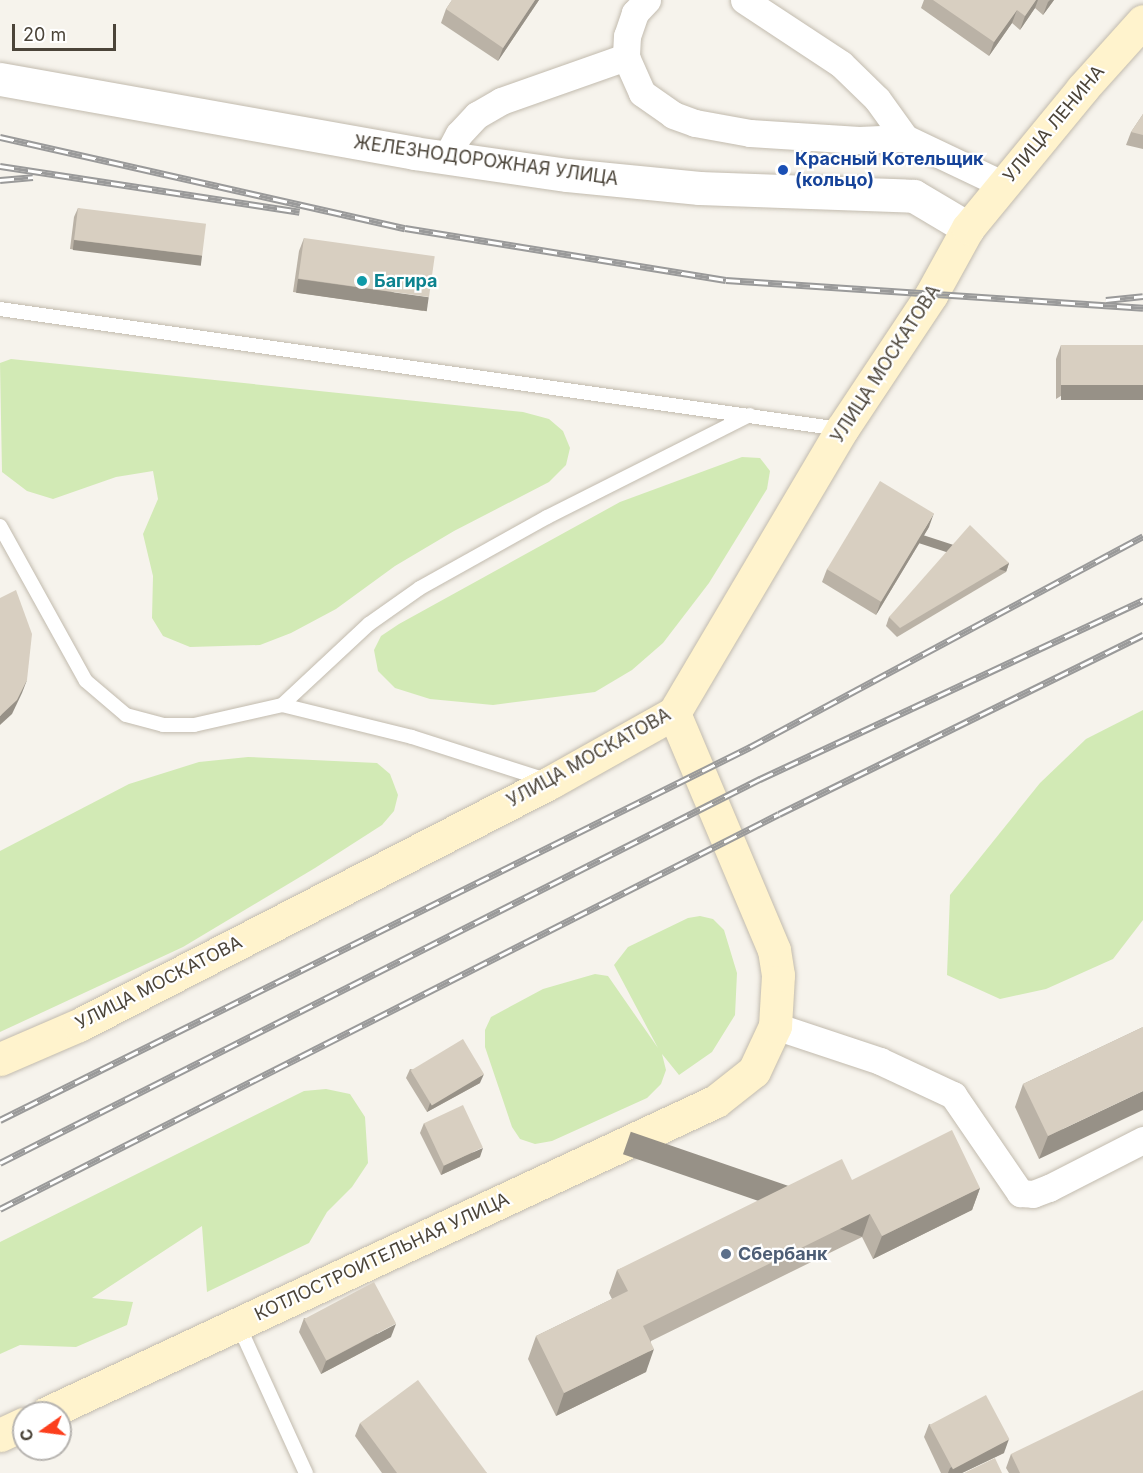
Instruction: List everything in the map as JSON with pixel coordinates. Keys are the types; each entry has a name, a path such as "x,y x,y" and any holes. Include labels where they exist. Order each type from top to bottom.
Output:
{"main road":[{"name":"УЛИЦА ЛЕНИНА","path":"968,228 1143,21"},
{"name":"УЛИЦА МОСКАТОВА","path":"0,1059 79,1025 551,782 674,713 843,429 931,295 968,228"},
{"name":"КОТЛОСТРОИТЕЛЬНАЯ УЛИЦА","path":"72,1401 716,1101 754,1071 775,1026 779,998 774,950 674,713"}],"street":[{"path":"646,0 635,13 627,36 627,57 642,93 673,115 695,123 802,137 905,138 1004,185"},
{"path":"744,0 854,75 905,138"},
{"path":"446,158 459,134 477,115 501,101 627,57"},
{"name":"ЖЕЛЕЗНОДОРОЖНАЯ УЛИЦА","path":"0,79 446,158 567,175 699,188 914,196 968,228"},
{"path":"775,1026 880,1061 952,1095 1020,1193 1033,1194 1049,1188 1143,1140"}],"lane":[{"path":"0,309 843,429"},
{"path":"282,705 369,624 420,588 547,517 750,415"},
{"path":"0,526 86,681 126,715 163,725 194,725 282,705 371,725 551,782"},
{"path":"238,1324 306,1473"}],"green space":[{"path":"11,359 523,412 549,419 563,431 570,448 566,465 549,482 454,531 395,566 336,609 291,633 260,645 190,647 163,636 152,618 153,576 143,534 158,499 153,471 116,477 53,499 27,491 2,472 0,363"},
{"path":"742,457 760,458 770,471 767,489 709,583 663,643 632,670 595,692 493,705 430,699 395,688 378,671 374,650 381,636 399,624 620,502"},
{"path":"1143,710 1143,920 1113,959 1046,989 1000,999 947,975 950,895 1040,783 1086,739"},
{"path":"248,757 377,763 390,774 398,795 394,811 382,825 183,947 0,1032 0,851 129,784 199,762"},
{"path":"700,916 713,919 724,930 737,973 735,1015 712,1052 679,1075 662,1054 666,1070 661,1084 647,1098 552,1141 535,1144 520,1139 512,1127 485,1047 485,1030 491,1017 543,989 595,974 608,976 658,1048 614,965 628,947 688,918"},
{"path":"326,1089 350,1094 365,1117 368,1163 352,1187 327,1212 309,1243 207,1292 202,1226 92,1298 133,1302 127,1325 76,1347 20,1345 0,1354 0,1242 304,1091"}],"building":[{"path":"452,0 535,0 503,48 446,9"},
{"path":"933,0 1036,0 1025,16 1017,10 994,42"},
{"path":"1143,114 1143,135 1131,132"},
{"path":"78,208 206,224 202,255 74,240"},
{"name":"Багира","path":"304,238 435,256 429,297 298,279"},
{"path":"1061,345 1143,345 1143,385 1061,385"},
{"path":"880,481 934,513 881,602 827,569"},
{"path":"970,525 1009,563 900,628 889,617"},
{"path":"16,590 32,634 27,680 17,700 0,716 0,598"},
{"path":"1143,1027 1143,1091 1048,1136 1023,1084"},
{"path":"463,1039 484,1074 432,1106 411,1070"},
{"path":"463,1105 483,1148 444,1166 424,1123"},
{"path":"952,1130 980,1188 882,1236 870,1214 643,1326 654,1349 564,1393 536,1336 628,1291 617,1270 842,1159 852,1180"},
{"path":"374,1282 396,1323 326,1361 304,1319"},
{"path":"418,1380 487,1473 397,1473 360,1423"},
{"path":"1143,1390 1143,1473 1020,1473 1011,1454"},
{"path":"986,1395 1009,1439 953,1469 929,1425"},
{"path":"995,1458 1002,1473 964,1473"}],"railway":[{"path":"0,137 405,228 726,280 1143,308"},
{"path":"0,166 299,212"},
{"path":"0,180 33,177"},
{"path":"1106,300 1143,296"},
{"path":"0,1120 750,747 1143,536"},
{"path":"0,1163 760,779 1143,600"},
{"path":"0,1209 779,814 1143,635"}],"place":[{"name":"Красный Котельщик (кольцо)","path":"783,170"},
{"name":"Багира","path":"362,281"},
{"name":"Сбербанк","path":"726,1254"}]}
